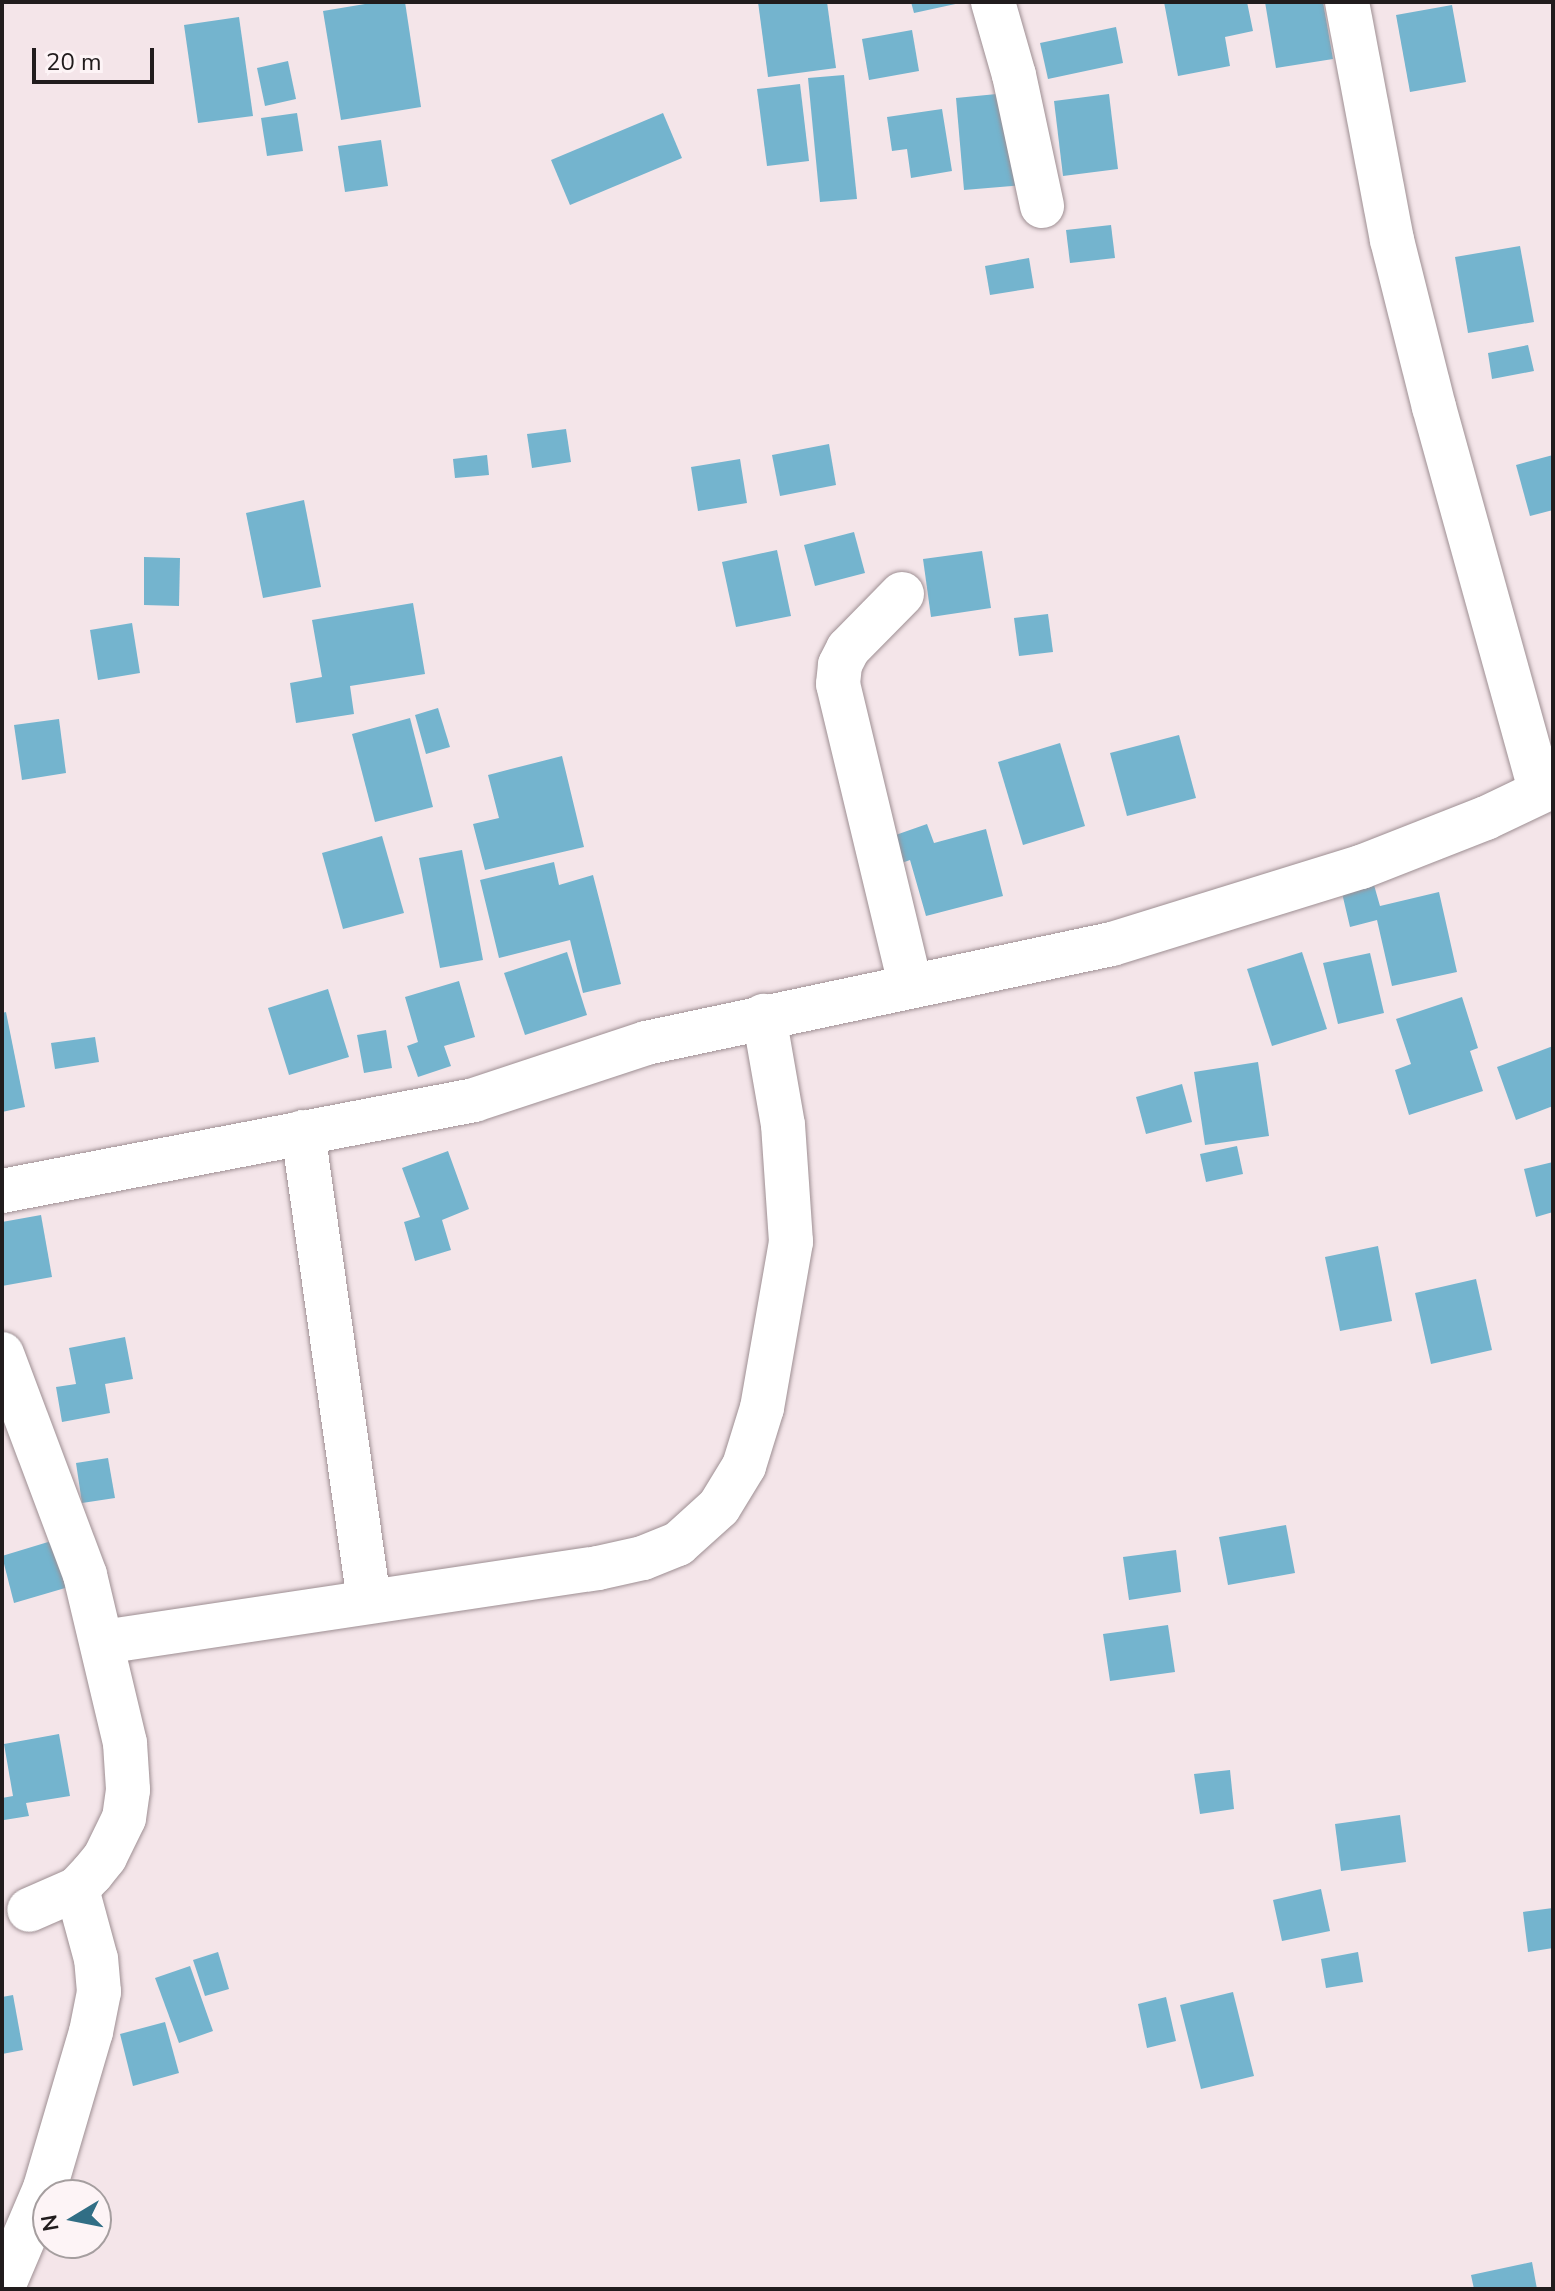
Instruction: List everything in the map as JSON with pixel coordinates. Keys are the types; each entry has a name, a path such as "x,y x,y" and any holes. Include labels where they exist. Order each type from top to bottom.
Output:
{"street":[{"path":"993,2 1014,75 1042,206"},
{"path":"2,1191 474,1100 646,1043 1112,944 1361,867 1486,818 1546,788 1434,407 1392,240 1347,2"},
{"path":"902,594 848,649 840,665 838,684 910,985"},
{"path":"103,1642 598,1568 643,1558 678,1544 719,1507 744,1466 762,1408 791,1242 783,1125 764,1016"},
{"path":"303,1132 369,1600"},
{"path":"2,1354 85,1575 125,1743 128,1790 124,1818 105,1857 77,1889 29,1910"},
{"path":"2,2289 45,2188 94,2019 99,1992 96,1959 77,1889"}],"building":[{"path":"377,2 405,2 421,107 341,120 323,11"},
{"path":"758,2 827,2 836,68 768,77"},
{"path":"911,2 960,2 960,3 914,13"},
{"path":"1164,2 1247,2 1253,31 1225,37 1230,66 1178,76"},
{"path":"1265,2 1323,2 1333,59 1276,68"},
{"path":"1452,5 1466,82 1410,92 1396,15"},
{"path":"239,17 253,116 198,123 184,25"},
{"path":"1116,27 1123,63 1048,79 1040,43"},
{"path":"912,30 919,71 869,80 862,39"},
{"path":"288,61 296,99 265,106 257,68"},
{"path":"844,75 857,199 820,202 808,78"},
{"path":"800,84 809,161 767,166 757,89"},
{"path":"1017,92 1025,185 964,190 956,98"},
{"path":"1109,94 1118,169 1063,176 1054,101"},
{"path":"942,109 952,171 911,178 907,149 892,151 887,117"},
{"path":"297,113 303,151 267,156 261,118"},
{"path":"663,113 682,158 570,205 551,160"},
{"path":"381,140 388,186 345,192 338,146"},
{"path":"1111,225 1115,258 1070,263 1066,230"},
{"path":"1520,246 1534,322 1468,333 1455,257"},
{"path":"1029,258 1034,288 990,295 985,266"},
{"path":"1528,345 1534,371 1492,379 1488,353"},
{"path":"566,429 571,462 532,468 527,434"},
{"path":"829,444 836,485 780,496 772,455"},
{"path":"487,455 489,475 455,478 453,459"},
{"path":"1553,455 1553,510 1530,516 1516,465"},
{"path":"740,459 747,503 698,511 691,467"},
{"path":"304,500 321,587 263,598 246,513"},
{"path":"854,532 865,573 815,586 804,545"},
{"path":"777,550 791,616 736,627 722,562"},
{"path":"982,551 991,608 931,617 923,559"},
{"path":"144,557 180,558 179,606 144,605"},
{"path":"413,603 425,674 350,686 354,714 296,723 290,683 322,677 312,620"},
{"path":"1048,614 1053,652 1019,656 1014,618"},
{"path":"132,623 140,673 98,680 90,630"},
{"path":"438,708 450,747 426,754 415,715"},
{"path":"410,718 433,807 375,822 352,734"},
{"path":"59,719 66,773 22,780 14,725"},
{"path":"1179,735 1196,798 1127,816 1110,753"},
{"path":"1060,743 1085,826 1023,845 998,762"},
{"path":"562,756 584,847 485,870 473,824 499,818 488,775"},
{"path":"927,824 934,843 986,829 1003,896 926,916 910,860 899,864 890,837"},
{"path":"382,836 404,913 343,929 322,853"},
{"path":"462,850 483,960 440,968 419,858"},
{"path":"554,862 559,885 593,875 621,984 583,993 570,940 499,958 480,880"},
{"path":"1374,885 1380,906 1439,892 1457,972 1392,986 1377,920 1350,927 1342,893"},
{"path":"567,952 587,1015 525,1035 504,973"},
{"path":"1302,952 1327,1029 1272,1046 1247,969"},
{"path":"1370,953 1384,1013 1338,1024 1323,963"},
{"path":"459,981 475,1037 444,1046 451,1066 418,1077 407,1046 418,1042 405,997"},
{"path":"328,989 349,1057 289,1075 268,1008"},
{"path":"1462,997 1478,1048 1470,1051 1483,1091 1409,1115 1395,1070 1411,1064 1396,1019"},
{"path":"6,1012 25,1107 2,1112 2,1013"},
{"path":"386,1030 392,1068 364,1073 357,1035"},
{"path":"95,1037 99,1062 55,1069 51,1043"},
{"path":"1553,1046 1553,1106 1516,1120 1497,1067"},
{"path":"1258,1062 1269,1136 1205,1145 1194,1072"},
{"path":"1182,1084 1192,1122 1146,1134 1136,1097"},
{"path":"1237,1146 1243,1174 1206,1182 1200,1154"},
{"path":"448,1151 469,1209 442,1220 451,1250 415,1261 404,1222 420,1217 402,1168"},
{"path":"1553,1162 1553,1212 1536,1217 1524,1169"},
{"path":"41,1215 52,1277 2,1286 2,1222"},
{"path":"1378,1246 1392,1321 1340,1331 1325,1257"},
{"path":"1476,1279 1492,1350 1431,1364 1415,1293"},
{"path":"125,1337 133,1379 105,1384 110,1413 62,1422 56,1387 76,1384 69,1348"},
{"path":"108,1458 115,1498 82,1503 76,1463"},
{"path":"1286,1525 1295,1573 1228,1585 1219,1537"},
{"path":"58,1539 72,1586 14,1603 2,1556"},
{"path":"1176,1550 1181,1592 1129,1600 1123,1557"},
{"path":"1168,1625 1175,1672 1110,1681 1103,1634"},
{"path":"59,1734 70,1796 26,1803 29,1816 4,1820 2,1798 13,1796 4,1744"},
{"path":"1230,1770 1234,1809 1200,1814 1194,1774"},
{"path":"1400,1815 1406,1862 1341,1871 1335,1824"},
{"path":"1321,1889 1330,1931 1282,1941 1273,1900"},
{"path":"1553,1908 1553,1948 1528,1952 1523,1912"},
{"path":"218,1952 229,1989 205,1996 193,1960"},
{"path":"1358,1952 1363,1982 1326,1988 1321,1959"},
{"path":"190,1966 213,2031 179,2043 155,1978"},
{"path":"1233,1992 1254,2076 1201,2089 1180,2005"},
{"path":"13,1995 23,2050 2,2054 2,1997"},
{"path":"1166,1997 1176,2041 1147,2048 1138,2004"},
{"path":"165,2022 179,2073 133,2086 120,2034"},
{"path":"1532,2262 1537,2289 1474,2289 1471,2275"}]}
